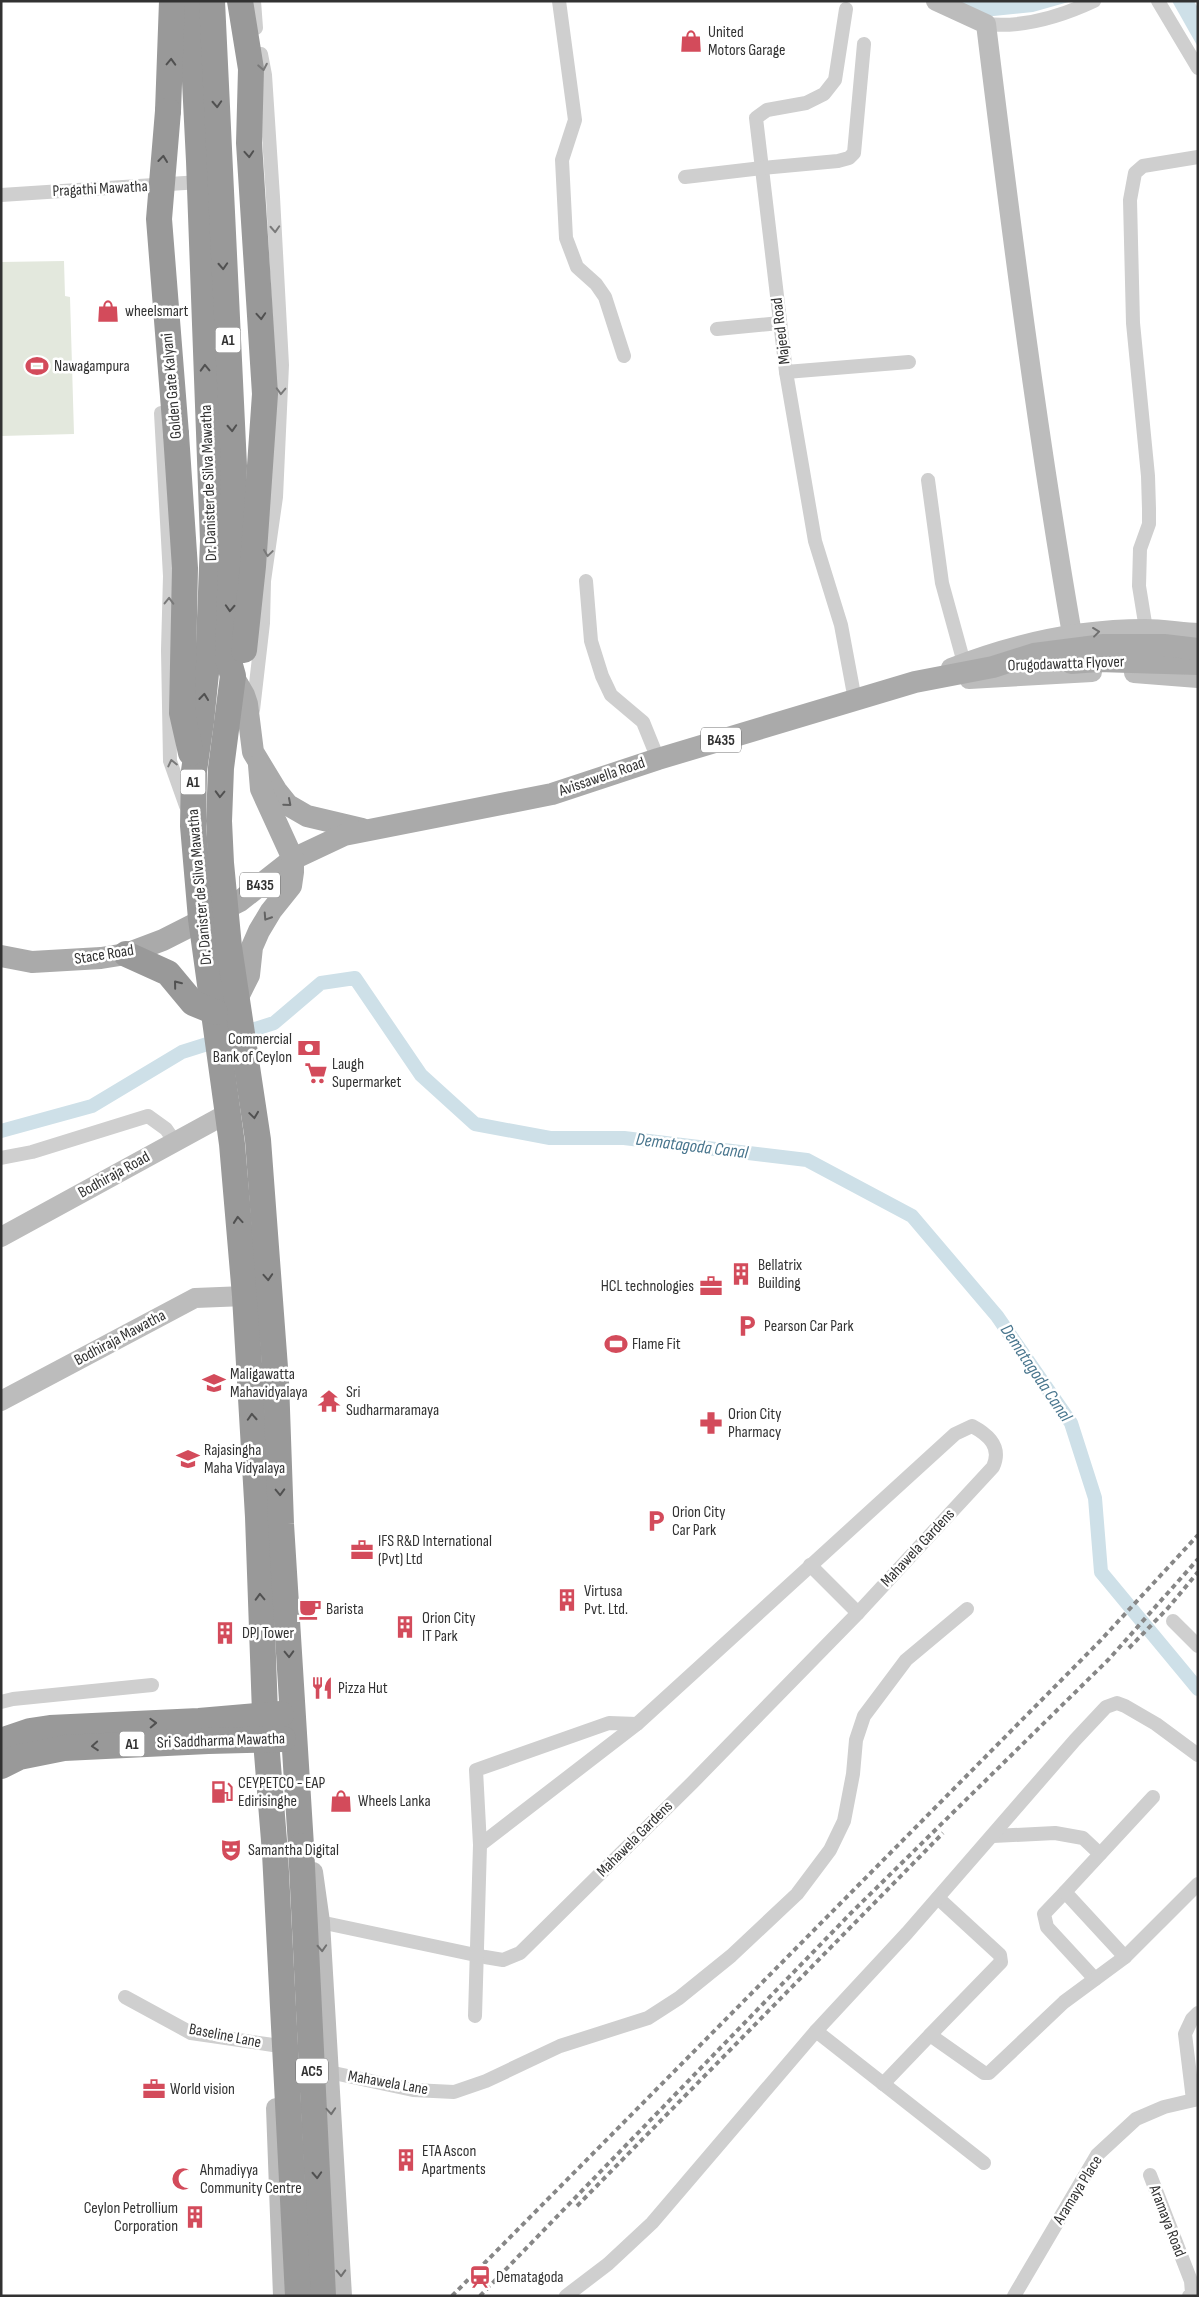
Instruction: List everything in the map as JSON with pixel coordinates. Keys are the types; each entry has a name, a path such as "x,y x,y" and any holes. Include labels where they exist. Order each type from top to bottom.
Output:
{"highway":[{"name":"Golden Gate Kalyani","path":"172,1 170,74 159,219 185,568 182,713 194,771"},
{"path":"234,676 243,659 254,566 265,394 249,143 251,69 240,1"},
{"name":"Dr. Danister de Silva Mawatha","path":"207,6 200,182 213,541 206,672 194,771 193,826 201,919 227,1010"},
{"name":"Dr. Danister de Silva Mawatha","path":"207,6 234,466 228,658 234,676 220,794 220,842 226,909 227,1010 235,1068 258,1140 276,1381 294,1738"},
{"path":"126,954 168,973 194,1003 227,1010"},
{"name":"Dr. Danister de Silva Mawatha","path":"235,1068 228,1113 245,1296 258,1526 265,1728"},
{"name":"Sri Saddharma Mawatha","path":"1,1741 30,1731 50,1728 199,1721 265,1728 294,1738"},
{"name":"Sri Saddharma Mawatha","path":"1,1766 19,1757 64,1748 200,1741 265,1728"},
{"name":"AC5","path":"265,1728 275,1853 298,2296"},
{"name":"AC5","path":"294,1738 323,2296"}],"main road":[{"name":"Orugodawatta Flyover","path":"993,667 1034,654 1104,645 1164,645 1198,649"},
{"name":"Orugodawatta Flyover","path":"993,667 1098,661 1198,664"},
{"name":"Avissawella Road","path":"226,909 240,902 293,859 326,842 368,830 552,794 658,759 915,682 993,667"},
{"path":"234,676 244,695 253,752 259,765 276,790 297,810 324,821 368,830"},
{"path":"227,1010 249,975 252,947 259,931 271,911 291,886 293,859 261,789 259,765"},
{"name":"Stace Road","path":"1,956 42,961 126,954 155,944 201,919 226,909"}],"street":[{"path":"250,735 264,623 264,581 276,497 282,365 265,75 255,22 254,1"},
{"path":"560,1 575,120 562,160 566,238 577,267 596,284 605,297 624,356"},
{"path":"936,1 986,24 1027,21 1068,13 1094,1"},
{"path":"1158,1 1198,68"},
{"name":"Majeed Road","path":"846,9 835,80 824,94 806,103 766,110 756,118 786,372 815,541 841,625 856,700"},
{"path":"986,24 1011,231 1054,528 1072,634"},
{"path":"686,177 838,161 849,158 854,153 864,44"},
{"path":"1146,629 1139,586 1139,566 1140,549 1149,524 1148,476 1133,323 1130,200 1135,173 1143,166 1198,158"},
{"name":"Pragathi Mawatha","path":"1,195 200,182"},
{"path":"149,186 149,228 168,506 170,761 193,826"},
{"path":"717,329 780,323"},
{"path":"786,372 910,362"},
{"path":"928,480 942,583 964,663"},
{"path":"586,581 591,641 602,676 611,695 643,722 658,759"},
{"path":"915,682 1007,648 1072,634 1146,629 1198,633"},
{"path":"915,682 1100,672 1152,673 1198,678"},
{"name":"Bodhiraja Road","path":"1,1238 228,1113"},
{"path":"1,1158 32,1152 148,1116 166,1129 175,1142"},
{"name":"Bodhiraja Mawatha","path":"1,1401 195,1298 245,1296"},
{"name":"Mahawela Gardens","path":"320,1922 503,1960 520,1953 693,1782 858,1613 993,1467 997,1458 994,1444 985,1433 972,1426 955,1434 637,1724 480,1846"},
{"path":"810,1565 858,1613"},
{"name":"Mahawela Lane","path":"329,2072 413,2090 454,2092 486,2081 560,2046 648,2018 679,1998 731,1956 797,1894 830,1850 844,1821 853,1774 856,1740 864,1716 906,1660 967,1609"},
{"path":"1173,1621 1198,1646"},
{"path":"1,1702 13,1699 152,1685"},
{"path":"566,2296 608,2264 652,2223 816,2031 938,1898 1075,1740 1106,1708 1117,1703 1125,1706 1156,1724 1198,1755"},
{"path":"475,2016 480,1846 476,1770 609,1723 637,1724"},
{"path":"294,1738 320,1922 342,2296"},
{"path":"269,1773 266,1850 283,2296"},
{"path":"1095,1979 1047,1927 1044,1921 1044,1914 1153,1797"},
{"path":"993,1836 1055,1833 1083,1838 1100,1854"},
{"path":"930,2035 984,2073 989,2073 1064,2002 1125,1957 1198,1884"},
{"path":"1065,1892 1125,1957"},
{"path":"883,2084 1001,1962 1000,1954 938,1898"},
{"name":"Baseline Lane","path":"125,1998 191,2033 273,2044"},
{"path":"1195,2100 1185,2034 1196,2017"},
{"path":"816,2031 984,2163"},
{"name":"Aramaya Place","path":"1014,2296 1097,2155 1136,2119 1164,2107 1195,2100"},
{"name":"Aramaya Road","path":"1150,2175 1191,2281 1192,2293 1189,2296"},
{"path":"280,2237 293,2253 302,2258 324,2251 340,2237"}],"shaded area":[{"path":"954,1 1072,1 1033,12 984,17"},
{"path":"1172,1 1194,1 1198,8 1198,47"},
{"name":"Nawagampura","path":"64,261 65,296 70,297 74,434 1,436 1,262"}],"waterway":[{"name":"Dematagoda Canal","path":"1,1131 92,1106 182,1052 274,1023 321,983 355,978 421,1075 475,1124 550,1138 624,1138 807,1160 912,1216 997,1316 1071,1423 1095,1498 1101,1572 1198,1689"}],"railway":[{"path":"452,2296 1100,1641 1198,1535"},
{"path":"480,2296 851,1913 1109,1659 1198,1559"},
{"path":"1129,1648 1168,1608 1198,1572"},
{"path":"577,2206 943,1833"}],"place":[{"name":"United Motors Garage","path":"691,41"},
{"name":"wheelsmart","path":"108,311"},
{"name":"Nawagampura","path":"37,366"},
{"name":"Commercial Bank of Ceylon","path":"309,1048"},
{"name":"Laugh Supermarket","path":"316,1073"},
{"name":"Bellatrix Building","path":"741,1274"},
{"name":"HCL technologies","path":"711,1286"},
{"name":"Pearson Car Park","path":"747,1326"},
{"name":"Flame Fit","path":"616,1344"},
{"name":"Maligawatta Mahavidyalaya","path":"214,1383"},
{"name":"Sri Sudharmaramaya","path":"329,1401"},
{"name":"Orion City Pharmacy","path":"711,1423"},
{"name":"Rajasingha Maha Vidyalaya","path":"188,1459"},
{"name":"Orion City Car Park","path":"656,1521"},
{"name":"IFS R&D International (Pvt) Ltd","path":"362,1550"},
{"name":"Virtusa Pvt. Ltd.","path":"567,1600"},
{"name":"Barista","path":"310,1609"},
{"name":"Orion City IT Park","path":"405,1627"},
{"name":"DPJ Tower","path":"225,1633"},
{"name":"Pizza Hut","path":"322,1688"},
{"name":"CEYPETCO - EAP Edirisinghe","path":"222,1792"},
{"name":"Wheels Lanka","path":"341,1801"},
{"name":"Samantha Digital","path":"231,1850"},
{"name":"World vision","path":"154,2089"},
{"name":"ETA Ascon Apartments","path":"406,2160"},
{"name":"Ahmadiyya Community Centre","path":"183,2179"},
{"name":"Ceylon Petrollium Corporation","path":"195,2217"},
{"name":"Dematagoda","path":"480,2277"}]}
